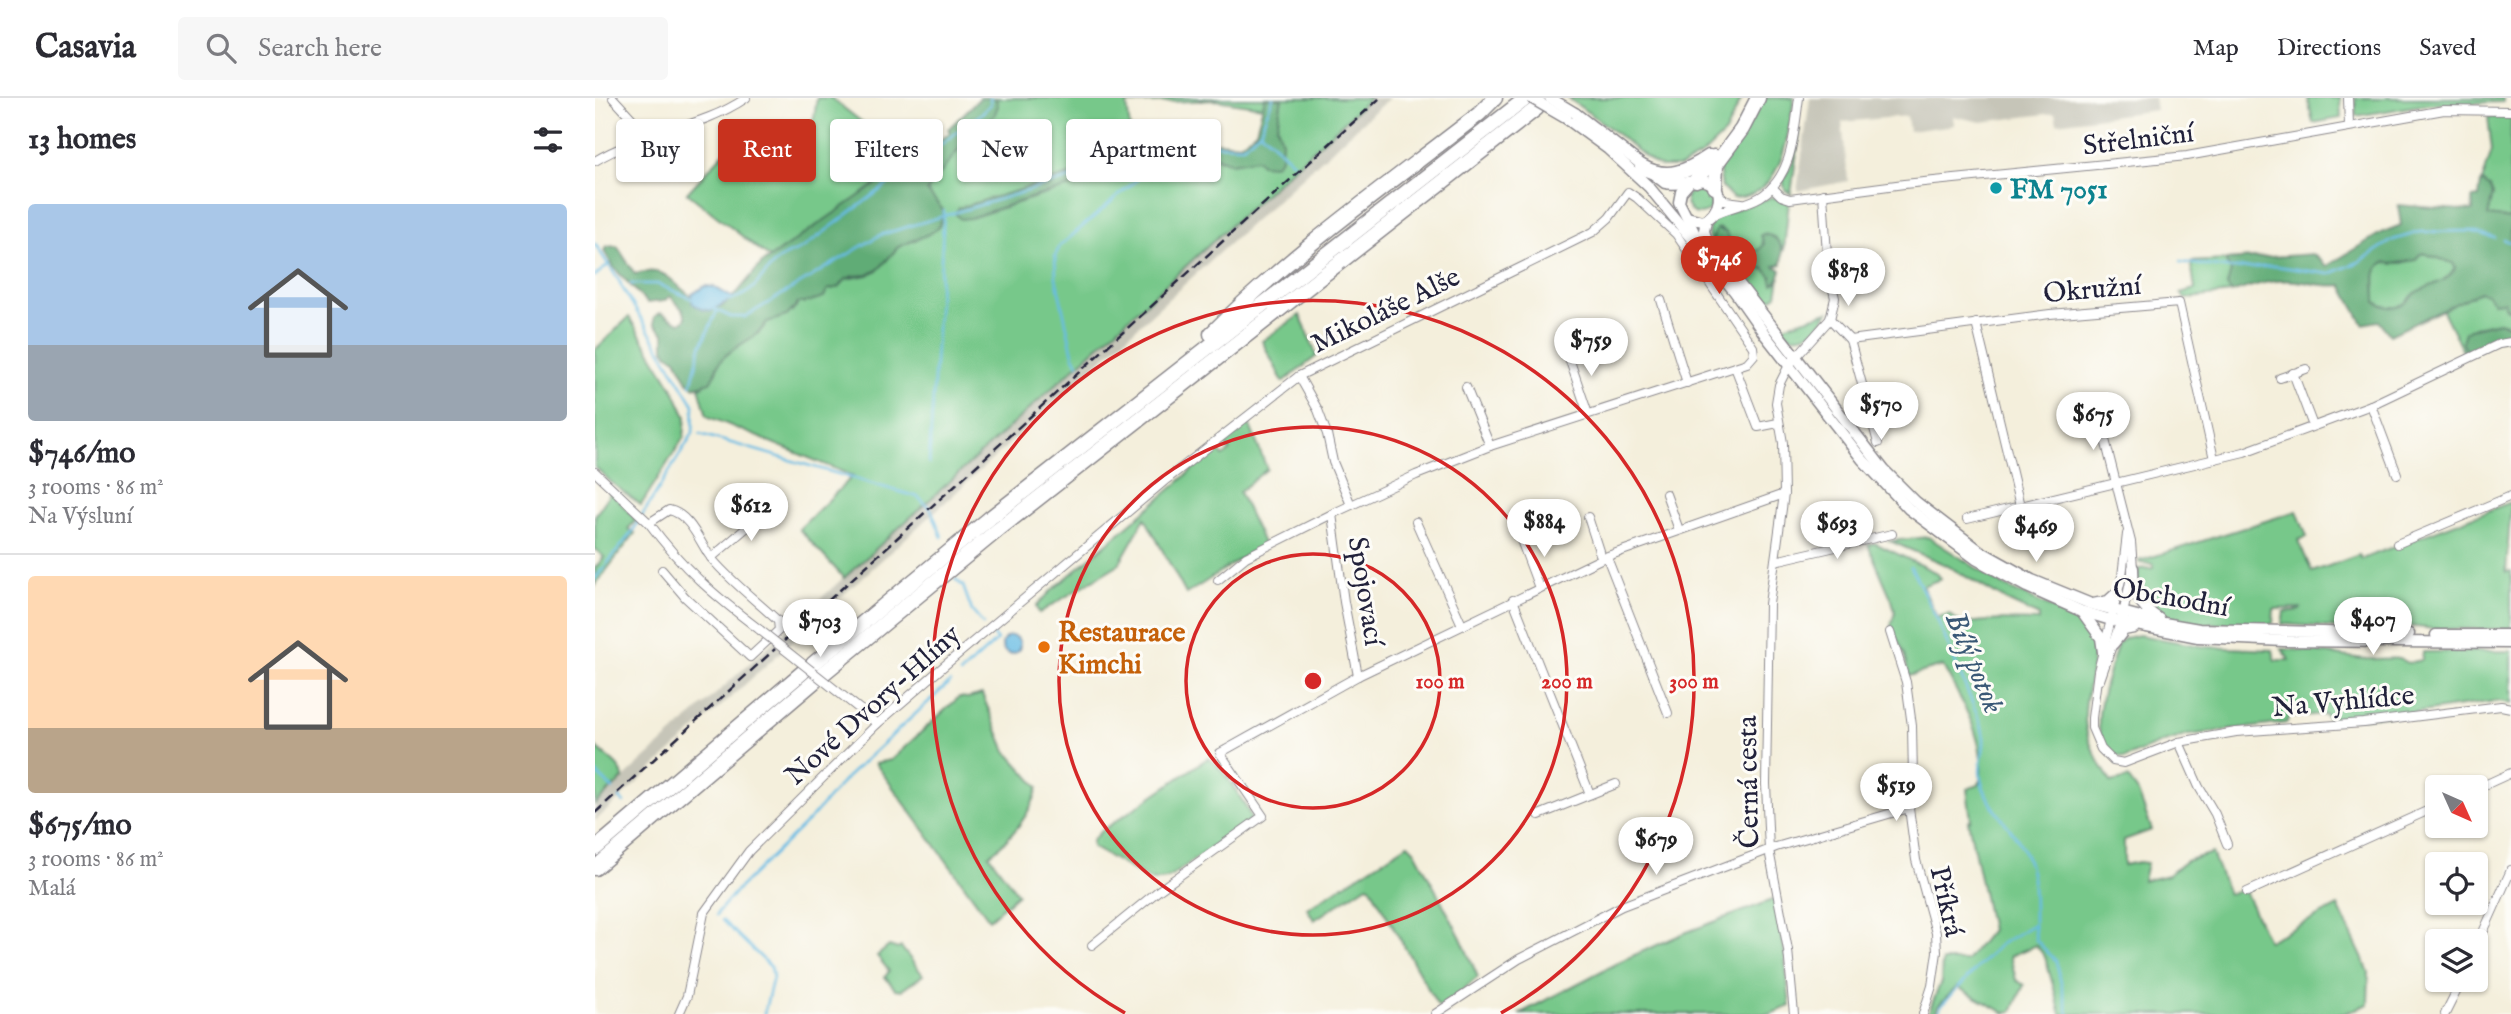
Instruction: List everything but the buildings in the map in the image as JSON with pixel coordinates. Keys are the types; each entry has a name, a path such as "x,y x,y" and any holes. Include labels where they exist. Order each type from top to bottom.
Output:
{"highway":[{"path":"1173,383 1268,281 1479,114 1495,98"},
{"path":"1692,182 1709,165 1748,98"},
{"path":"1717,191 1716,164 1742,129 1758,98"},
{"path":"1173,383 1531,102"},
{"path":"595,868 991,518 1345,257 1531,102"},
{"path":"1642,167 1665,175 1683,172 1710,156 1722,144"},
{"path":"595,849 814,672"}],"main road":[{"path":"1550,98 1649,187 1709,260"},
{"path":"1531,102 1571,116 1614,142 1665,183 1674,186 1706,181 1717,191 1718,209 1710,217 1697,221 1687,217"},
{"path":"1679,202 1681,192 1692,182"},
{"path":"1649,187 1679,202 1709,260"},
{"name":"Obchodní","path":"1710,217 1704,231 1708,244 1863,459 1909,509 1976,559 2027,587 2081,611 2199,629 2511,635"},
{"name":"Obchodní","path":"1709,260 1884,470 1916,502 1980,551 2032,580 2138,627 2198,637 2511,643"},
{"path":"2133,568 2133,586 2137,599 2164,623"},
{"path":"2091,604 2108,601 2118,592"},
{"path":"2081,611 2096,629 2103,652"},
{"path":"2113,644 2124,630 2138,627"}],"street":[{"path":"613,98 632,119"},
{"path":"701,119 717,114 746,98"},
{"path":"1710,217 1759,198 1783,173 1788,160 1799,98"},
{"path":"2348,98 2349,126"},
{"name":"Střelniční","path":"1772,187 1781,196 1790,199 1904,184 2187,156 2444,110 2511,111"},
{"path":"595,161 616,151"},
{"path":"1717,191 1729,201 1745,203"},
{"name":"Mikoláše Alše","path":"1167,479 1299,376 1593,232 1609,218 1628,192 1676,234 1753,347 1753,359 1735,368"},
{"path":"1823,194 1828,269 1835,298 1830,319 1850,340 1878,443"},
{"path":"1661,300 1687,383"},
{"name":"Okružní","path":"1850,340 2050,314 2179,303 2214,459"},
{"name":"Černá cesta","path":"1794,1014 1788,950 1769,850 1766,784 1769,617 1784,494 1783,443 1776,403 1779,385 1793,362 1830,319"},
{"path":"1976,323 2020,506"},
{"path":"1966,519 2244,452 2371,405 2499,344 2511,342"},
{"path":"1567,352 1588,414"},
{"path":"1218,580 1246,557 1332,513 1416,475 1490,446 1735,368 1758,427 1778,423"},
{"path":"2280,378 2306,369"},
{"path":"2293,373 2313,426"},
{"path":"1299,376 1318,410 1327,433 1333,462 1351,506"},
{"path":"1467,387 1490,446"},
{"path":"2371,405 2397,474"},
{"path":"2079,417 2120,408"},
{"name":"Na Vyhlídce","path":"2098,412 2131,542 2133,568 2103,652 2092,728 2101,749 2109,758 2124,763 2179,742 2235,732 2364,723 2501,706 2511,708"},
{"path":"595,472 647,521 705,588 877,724"},
{"name":"Nové Dvory-Hlíny","path":"679,1014 687,996 704,913 749,851 877,724 1167,479"},
{"path":"1666,494 1679,530"},
{"path":"1092,945 1158,891 1263,817 1220,753 1358,676 1605,557 1784,494"},
{"path":"2397,544 2511,496"},
{"path":"711,558 772,506"},
{"path":"647,521 670,510 677,512 691,526 711,558 778,621 779,630 750,657 685,597 662,570"},
{"name":"Spojovací","path":"1332,513 1344,602 1358,676"},
{"path":"1588,517 1600,554 1605,557 1668,713"},
{"path":"1416,522 1462,625"},
{"path":"1775,561 1892,534"},
{"name":"Na Vyhlídce","path":"2098,684 2113,644 2127,534"},
{"path":"1521,540 1539,588"},
{"path":"1513,600 1590,794"},
{"name":"Příkrá","path":"1890,632 1906,682 1912,726 1913,778 1909,808 1916,860 1935,933 1937,952 1933,986 1923,1014"},
{"path":"2179,742 2227,844"},
{"path":"2489,783 2511,773"},
{"path":"1539,815 1616,784"},
{"path":"1435,1014 1518,959 1622,905 1769,850 1909,808"},
{"path":"2247,892 2425,812"},
{"path":"2485,929 2511,870"},
{"path":"2445,1014 2456,992"}],"shaded area":[{"path":"1370,98 1389,98 595,821 595,804"},
{"path":"1810,98 2154,98 2156,110 2057,123 2055,113 1981,122 1953,116 1954,125 1909,131 1907,116 1842,122 1848,181 1797,191"}],"green space":[{"path":"817,98 831,98 858,119 830,119 830,182 881,182 770,258 687,193 697,182 704,182 704,174 718,159 718,182 816,182 814,118"},
{"path":"980,98 996,98 998,106 991,119 958,119"},
{"path":"996,98 1265,98 1264,107 1215,100 1127,104 1129,119 1066,119 1066,176 1052,180 1052,119 990,119 998,106"},
{"path":"1265,98 1282,98 1277,126 1282,141 1281,158 1274,165 1261,164 1257,159 1231,163 1221,159 1221,142 1240,144 1256,131"},
{"path":"1282,98 1370,98 844,578 799,529 853,476 707,416 699,387 715,375 720,360 750,336 759,333 767,322 793,311 799,303 827,289 839,287 846,279 868,275 879,269 898,247 931,233 927,191 934,182 943,182 943,170 957,151 957,182 1046,182 959,208 970,218 1084,182 1221,182 1221,160 1257,159 1282,141 1277,126"},
{"path":"1568,98 1742,98 1725,133 1702,155 1680,167 1662,167 1653,163"},
{"path":"1763,98 1794,98 1785,146 1773,176 1763,187 1750,195 1733,198 1722,188 1719,168"},
{"path":"2308,98 2340,98 2341,118 2313,123"},
{"path":"2355,98 2503,98 2503,102 2428,104 2356,116"},
{"path":"2488,117 2511,117 2510,219 2488,216 2493,194 2482,182 2492,150"},
{"path":"957,120 957,151 943,170 943,138 950,133 948,129"},
{"path":"1798,130 1791,194 1785,190 1783,181 1793,161"},
{"path":"1066,176 1066,182 1090,182 1036,196 970,218 960,219 955,213 959,208"},
{"path":"879,182 934,182 927,191 944,211 939,227 898,247 879,269 868,275 846,279 839,287 827,290 824,297 798,303 787,316 767,322 763,328 723,358 710,382 695,387 688,382 676,359 667,354 664,334 654,324 654,317 660,313 681,323 686,318 684,311 670,296 664,301 647,303 614,268 604,251 606,247 617,246 635,274 662,273 694,298 721,307 738,292 761,264"},
{"path":"2481,182 2490,187 2493,194 2488,216 2511,219 2511,309 2504,307 2504,301 2493,302 2487,294 2480,292 2390,335 2379,321 2363,324 2342,285 2284,280 2231,293 2227,286 2231,271 2225,260 2313,254 2327,266 2381,233 2401,225 2398,205 2473,211 2472,198 2479,197","holes":["2423,253 2453,263 2455,268 2449,277 2419,291 2400,306 2389,307 2376,302 2377,269 2386,262 2392,264 2416,260"]},
{"path":"1699,188 1708,192 1712,201 1708,210 1699,214 1690,210 1686,201 1690,192"},
{"path":"1771,197 1789,201 1784,250 1777,240 1766,233 1761,235 1761,248 1753,253 1733,245 1726,233 1718,228 1711,243 1708,237 1709,226 1713,221"},
{"path":"1716,229 1726,232 1733,243 1749,252 1754,252 1764,244 1763,234 1777,240 1781,248 1782,264 1775,266 1781,270 1777,282 1773,284 1771,276 1764,268 1742,266 1723,254 1711,243"},
{"path":"2423,253 2453,263 2455,268 2444,280 2419,291 2400,306 2388,307 2378,303 2375,272 2378,265 2386,262 2403,263"},
{"path":"1729,259 1755,270 1763,268 1777,282 1780,277 1777,295 1764,304"},
{"path":"2225,260 2231,271 2227,286 2231,293 2185,299 2180,293 2195,289 2191,262"},
{"path":"2480,292 2487,294 2493,302 2505,301 2506,309 2511,309 2511,326 2499,322 2474,327 2462,342 2468,353 2465,355 2442,309"},
{"path":"1828,312 1818,327 1803,336 1791,336 1780,327"},
{"path":"1300,315 1317,356 1283,382 1262,341"},
{"path":"629,317 674,390 686,417 684,437 641,505 595,467 595,350"},
{"path":"2499,322 2511,326 2511,336 2495,340 2468,353 2462,342 2465,332"},
{"path":"1249,423 1267,469 1239,492 1264,545 1186,594 1145,518 1119,564 1039,613 1036,607 1050,592 1216,447 1223,456 1230,451 1223,442 1242,425"},
{"path":"611,492 636,520 628,529 635,533 595,585 595,568 604,557 595,549 595,516"},
{"path":"2511,502 2506,572 2511,571 2511,629 2435,629 2408,626 2401,620 2391,622 2390,619 2367,619 2366,624 2339,628 2282,624 2284,612 2301,608 2274,609 2273,624 2195,624 2165,618 2152,612 2138,589 2138,569 2153,568 2153,564 2139,561 2297,511 2307,537 2298,540 2312,572 2359,555 2362,559"},
{"path":"1928,537 2006,587 2072,617 2093,636 2093,659 2085,717 2090,742 2111,782 2128,778 2137,790 2152,830 2124,840 2124,865 2147,863 2143,881 2168,875 2186,861 2212,853 2228,894 2244,889 2268,941 2338,906 2369,972 2368,1004 2343,1014 2061,1014 2045,957 2036,945 2010,956 2016,980 2024,985 2012,1011 2005,1013 1957,987 1938,1006 1935,1014 1928,1014 1941,982 1942,961 1966,961 1991,930 1968,821 1971,820 1967,789 1979,785 1981,754 1972,723 1943,666 1909,676 1904,655 1891,625 1895,612 1892,600 1868,545 1875,543 1937,573 1941,579 1922,586 1937,617 1949,614 1963,624 2010,620 2039,621 2039,616 2009,602 1946,565 1890,541"},
{"path":"2139,635 2206,647 2273,650 2275,660 2289,660 2282,649 2365,659 2393,658 2408,663 2422,660 2423,652 2511,651 2511,703 2496,701 2414,713 2329,721 2325,714 2290,717 2286,723 2189,735 2125,758 2110,751 2102,740 2100,708 2118,644 2125,638"},
{"path":"982,694 1006,751 1038,787 1031,806 1019,825 1005,842 989,855 1018,894 989,919 875,763 891,760 959,697 968,698"},
{"path":"595,746 617,765 623,779 595,804"},
{"path":"1208,758 1226,776 1239,795 1251,818 1249,821 1167,879 1152,881 1092,847 1092,841 1100,832"},
{"path":"1408,844 1415,851 1461,938 1478,977 1441,1006 1438,1006 1370,886 1367,885 1314,920 1307,908"},
{"path":"1775,899 1784,948 1790,1006 1770,1014 1519,1014 1623,960 1687,932"},
{"path":"889,946 898,949 901,947 923,975 902,990 895,989 885,977 889,971 877,956"}],"water":[{"path":"705,286 714,287 733,298 711,311 701,309 692,303 692,294"},
{"path":"1011,636 1017,639 1020,645 1017,651 1011,654 1005,651 1002,645 1005,639"}],"waterway":[{"path":"729,300 746,293 777,261 803,248 980,115 991,104 990,98"},
{"path":"714,309 731,317 745,317 880,235 1147,155 1195,144 1243,146 1260,131 1273,98"},
{"path":"1261,132 1294,163"},
{"path":"1078,364 1073,354 1056,278 1055,256 1060,246 1134,182"},
{"path":"929,464 944,211"},
{"path":"2180,262 2233,269 2276,266 2329,274 2359,262 2393,240 2420,232 2471,231 2495,238"},
{"path":"2504,240 2511,242"},
{"path":"595,244 621,284"},
{"path":"595,276 608,265"},
{"path":"595,579 632,532 693,433 694,405 620,284"},
{"path":"631,284 657,284 693,299"},
{"path":"691,385 701,346 717,311"},
{"path":"700,434 918,497 931,509 942,537"},
{"name":"Bílý potok","path":"1911,567 1938,621 1981,724 1984,740 1980,768 1983,787 2027,857 2033,890 2034,924 1999,945 1941,1006 1938,1014"},
{"path":"955,579 963,586 972,611 983,624"},
{"path":"960,674 997,640 990,632"},
{"path":"717,915 737,890 811,818 847,777 950,682"},
{"path":"595,772 613,789"},
{"path":"620,798 624,803"},
{"path":"722,920 771,967 773,977 764,1014"},
{"path":"2034,925 2036,940 2056,961 2068,1014"}],"railway":[{"path":"784,641 1380,98"},
{"path":"595,813 775,649"}],"place":[{"name":"FM 7051","path":"1996,188"},
{"name":"Restaurace Kimchi","path":"1044,647"}]}
